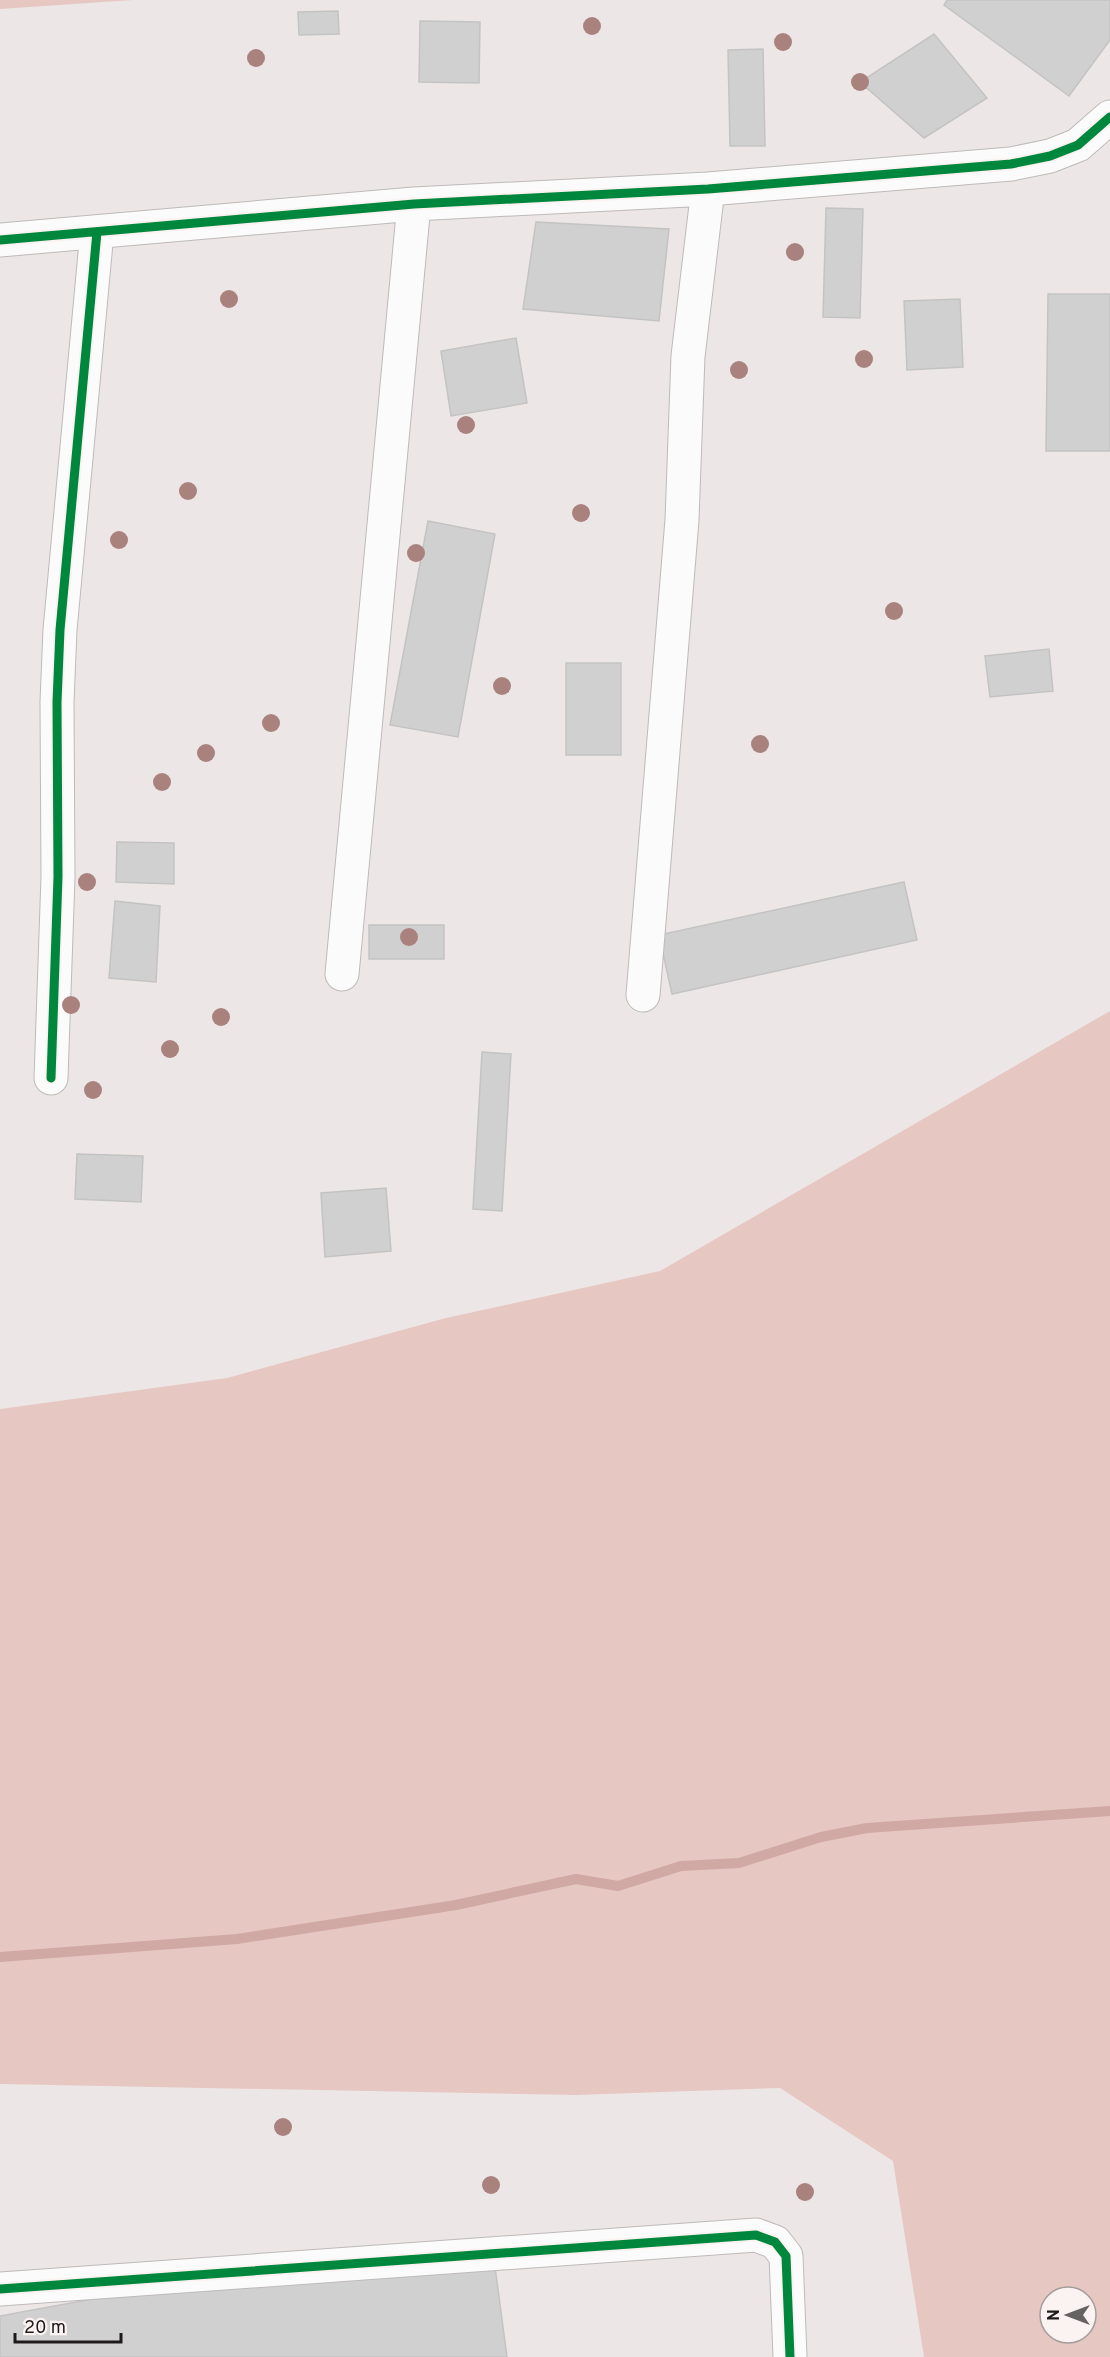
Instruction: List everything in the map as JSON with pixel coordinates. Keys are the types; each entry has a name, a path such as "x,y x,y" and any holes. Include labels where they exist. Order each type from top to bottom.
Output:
{"street":[{"path":"0,240 414,204 708,189 1011,164 1050,156 1078,145 1110,117"},
{"path":"643,994 682,520 688,356 708,189"},
{"path":"342,974 414,204"},
{"path":"51,1078 58,877 57,702 60,630 97,232"},
{"path":"0,2289 756,2235 775,2242 786,2256 790,2357"}],"shaded area":[{"path":"0,0 133,0 0,9"},
{"path":"1110,1011 1110,2357 924,2357 893,2161 780,2088 576,2095 0,2084 0,1409 227,1378 446,1318 660,1271"}],"building":[{"path":"947,0 1110,0 1110,40 1069,96 944,5"},
{"path":"338,11 339,34 299,35 298,12"},
{"path":"420,21 480,22 479,83 419,82"},
{"path":"934,34 987,98 924,138 860,82"},
{"path":"763,49 765,146 730,146 728,50"},
{"path":"826,208 863,209 860,318 823,317"},
{"path":"536,222 669,229 659,321 523,309"},
{"path":"1048,294 1110,294 1110,451 1046,451"},
{"path":"960,299 963,367 907,370 904,301"},
{"path":"516,338 527,403 451,416 441,351"},
{"path":"428,521 495,534 458,737 390,725"},
{"path":"1049,649 1053,691 990,697 985,656"},
{"path":"566,663 621,663 621,755 566,755"},
{"path":"117,842 174,843 174,884 116,882"},
{"path":"904,882 917,940 672,994 659,935"},
{"path":"115,901 160,906 156,982 109,978"},
{"path":"369,925 444,925 444,959 369,959"},
{"path":"482,1052 511,1054 502,1211 473,1209"},
{"path":"77,1154 143,1156 141,1202 75,1199"},
{"path":"386,1188 391,1251 325,1257 321,1193"},
{"path":"495,2267 507,2357 0,2357 0,2316 223,2275"}],"waterway":[{"path":"0,1957 237,1939 456,1905 576,1879 618,1886 681,1866 739,1863 821,1837 867,1828 1110,1811"}],"cycle path":[{"path":"0,240 414,204 708,189 1011,164 1050,156 1078,145 1110,117"},
{"path":"51,1078 58,877 57,702 60,630 97,232"},
{"path":"0,2289 756,2235 775,2242 786,2256 790,2357"}]}
